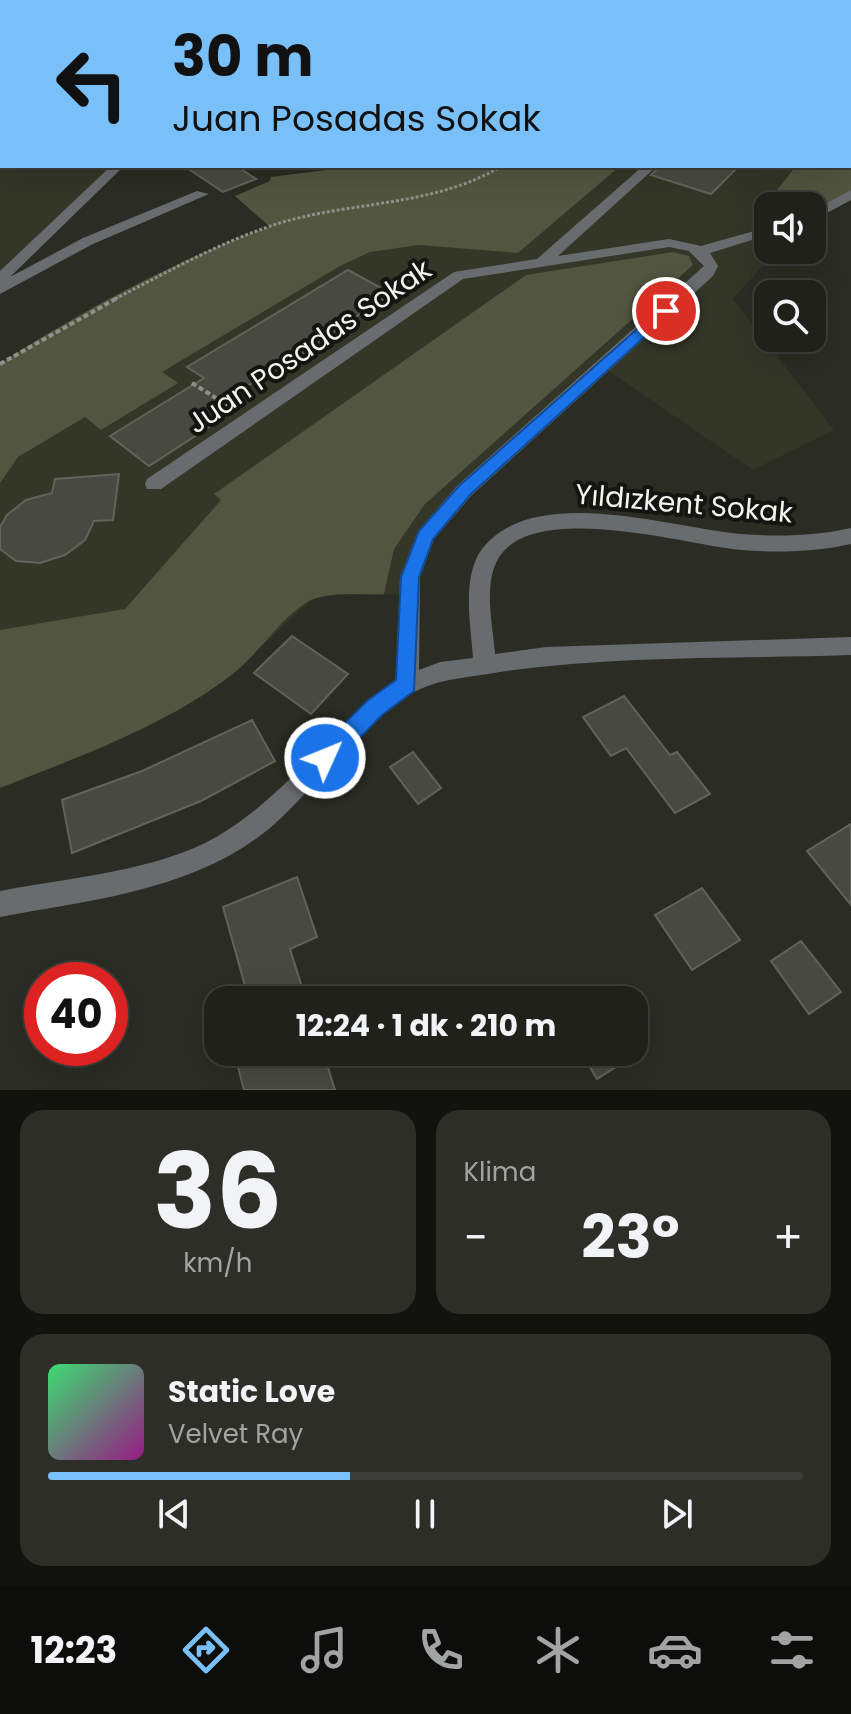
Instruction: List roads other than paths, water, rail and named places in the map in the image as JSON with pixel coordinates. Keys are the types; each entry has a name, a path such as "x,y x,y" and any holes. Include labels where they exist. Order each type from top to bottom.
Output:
{"street":[{"path":"0,279 116,168"},
{"path":"541,262 649,168"},
{"path":"0,289 88,241 202,194"},
{"path":"826,209 851,194"},
{"path":"407,684 410,577 425,536 465,490 708,273 710,262 701,251 754,235"},
{"name":"Juan Posadas Sokak","path":"154,484 459,275 669,243 701,251"},
{"name":"Yıldızkent Sokak","path":"484,664 482,573 499,542 529,526 566,521 599,523 740,542 851,536"},
{"path":"0,904 119,882 174,867 226,845 270,812 375,708 407,684 440,672 546,656 851,646"}]}
